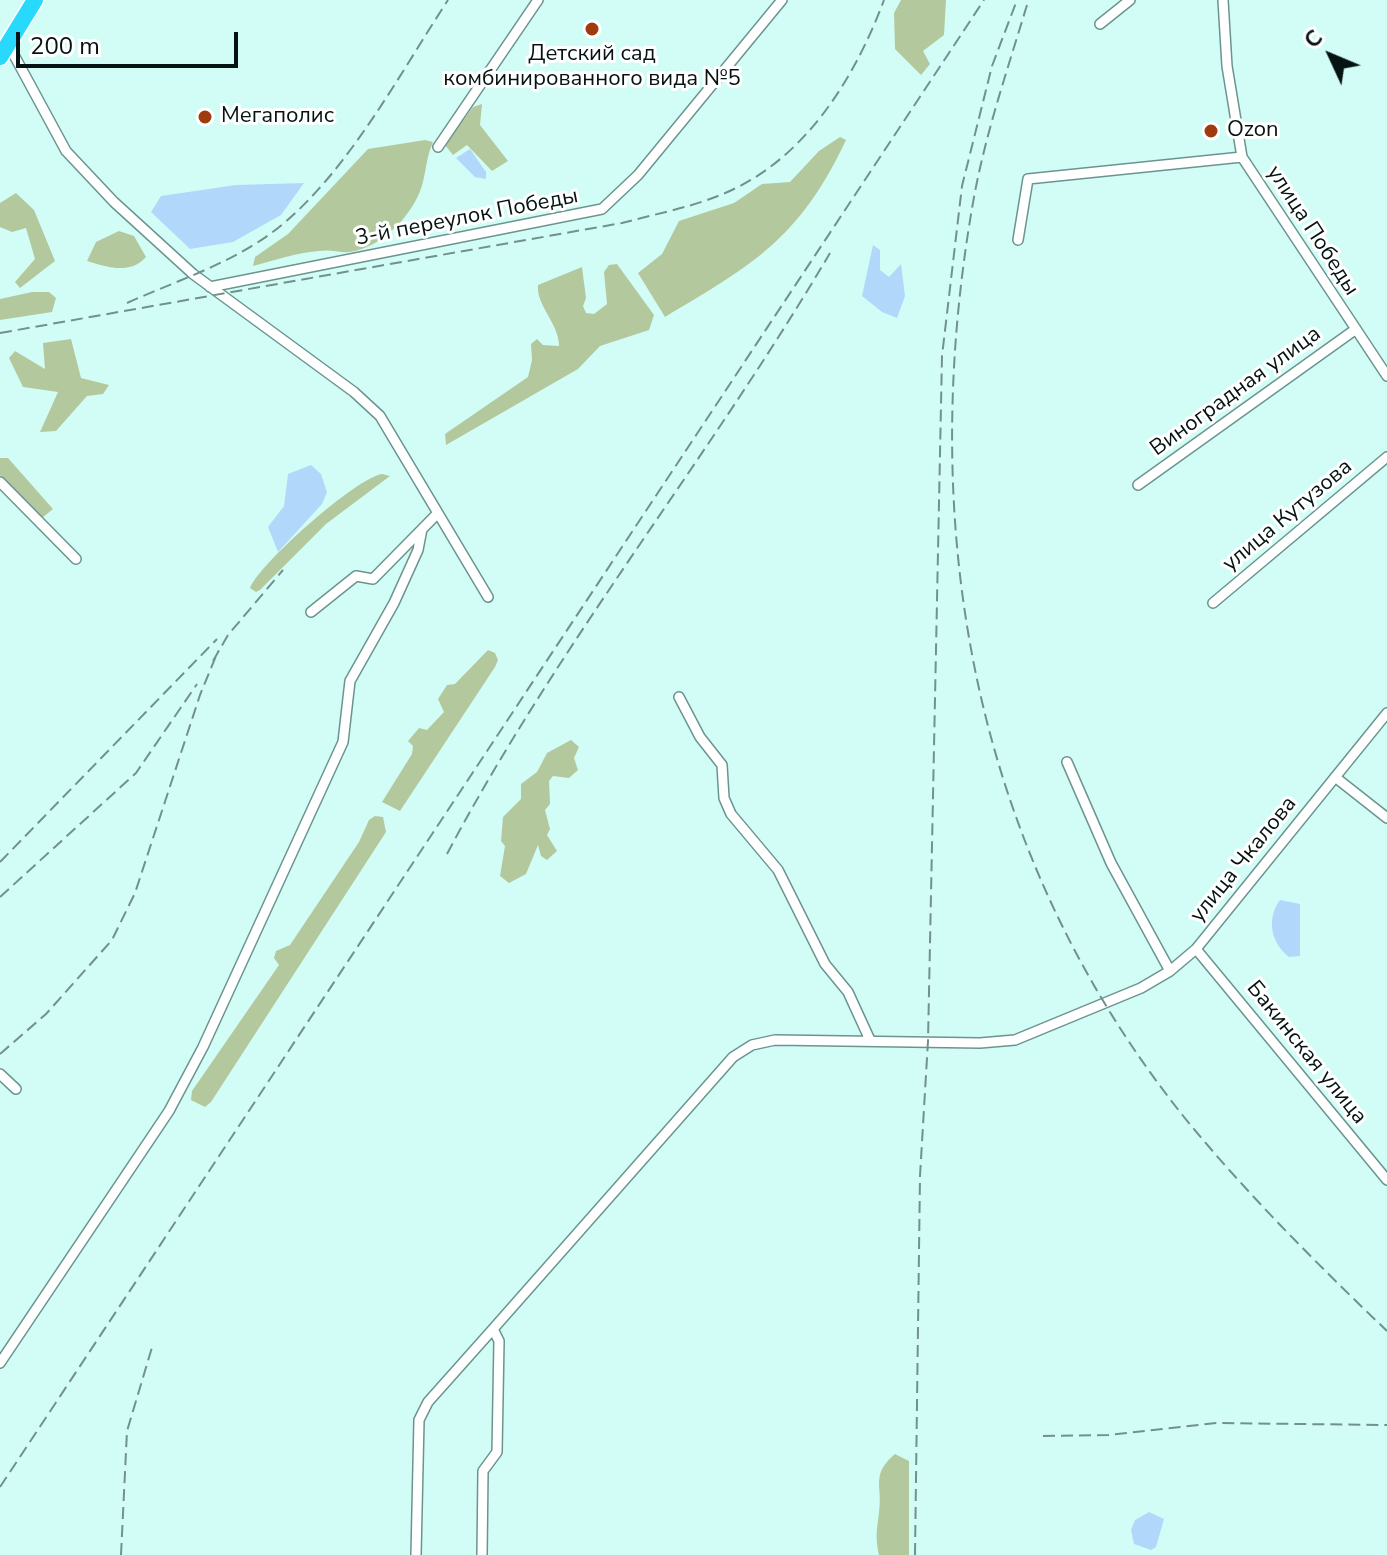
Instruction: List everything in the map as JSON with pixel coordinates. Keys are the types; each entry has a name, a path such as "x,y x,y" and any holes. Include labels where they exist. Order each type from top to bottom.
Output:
{"highway":[{"path":"4,50 35,0"}],"street":[{"path":"438,147 538,0"},
{"name":"3-й переулок Победы","path":"210,287 602,209 638,175 782,0"},
{"path":"1100,24 1130,0"},
{"name":"улица Победы","path":"1223,0 1227,66 1242,157 1387,376"},
{"path":"4,50 66,151 114,202 210,287 354,392 380,416 436,515 488,597"},
{"path":"1018,240 1028,179 1242,157"},
{"name":"Виноградная улица","path":"1138,485 1356,329"},
{"name":"улица Кутузова","path":"1213,603 1387,457"},
{"path":"0,482 76,559"},
{"path":"311,612 356,576 373,579 436,515"},
{"path":"0,1363 169,1111 203,1047 343,742 350,681 394,603 418,550 422,529"},
{"path":"679,697 700,737 722,765 724,798 731,814 778,870 825,964 848,992 870,1040"},
{"name":"улица Чкалова","path":"416,1555 416,1435 428,1402 742,1050 775,1040 980,1043 1015,1040 1107,1004 1170,971 1196,949 1387,713"},
{"path":"1067,762 1111,863 1170,971"},
{"path":"1335,777 1387,818"},
{"name":"Бакинская улица","path":"1196,949 1387,1180"},
{"path":"0,1074 16,1089"},
{"path":"482,1555 483,1471 497,1452 499,1341 493,1329"}],"green space":[{"path":"901,0 946,0 944,35 923,51 930,64 921,75 895,49 894,13"},
{"path":"482,104 480,125 508,161 492,171 467,145 453,155 445,145 473,107"},
{"path":"840,137 846,140 829,174 792,225 749,264 665,317 638,273 662,254 679,221 734,203 762,184 790,182 819,151"},
{"path":"425,140 433,142 420,193 411,209 389,234 360,250 310,252 253,266 255,257 288,234 368,149"},
{"path":"16,193 34,210 55,261 20,288 15,282 35,259 26,228 12,232 0,227 0,203"},
{"path":"119,231 134,236 146,257 140,263 126,268 87,261 96,242"},
{"path":"617,264 654,315 649,330 600,346 578,369 446,445 445,434 528,377 532,360 531,344 537,339 543,345 559,346 555,330 540,300 538,285 582,267 586,298 583,306 586,313 594,314 607,304 604,272 609,265"},
{"path":"32,292 49,292 56,298 52,312 0,320 0,299"},
{"path":"71,339 81,378 109,385 103,394 87,396 56,431 40,432 58,392 23,387 9,358 15,351 45,369 43,343"},
{"path":"0,458 8,458 53,509 42,518 0,475"},
{"path":"382,474 390,476 326,524 260,590 256,592 250,588 271,560 310,523 352,490"},
{"path":"488,650 495,653 498,660 495,667 400,811 382,802 412,754 413,746 408,741 419,728 427,730 444,712 438,699 447,685 455,684"},
{"path":"571,740 579,747 574,758 578,770 569,778 553,776 549,781 550,804 545,810 550,829 547,835 557,851 547,860 541,856 538,845 526,874 509,883 500,876 505,846 501,841 503,817 521,799 521,784 537,772 547,753"},
{"path":"375,816 383,817 386,832 211,1102 205,1107 191,1100 192,1091 279,965 274,958 276,951 290,945 359,842 369,820"},
{"path":"895,1454 909,1461 909,1555 879,1555 879,1481 887,1461"}],"water":[{"path":"470,149 486,172 486,179 475,177 456,158"},
{"path":"304,183 281,215 233,242 190,249 151,212 161,196 236,185"},
{"path":"873,245 880,250 880,270 889,277 901,264 905,296 897,318 882,312 862,296"},
{"path":"311,465 321,474 327,492 322,504 278,552 268,527 284,506 288,474"},
{"path":"1280,900 1300,904 1300,956 1289,957 1278,945 1272,930 1273,915"},
{"path":"1149,1512 1164,1519 1156,1547 1151,1550 1134,1544 1131,1530 1135,1520"}],"railway":[{"path":"127,303 224,261 284,223 338,166 448,0"},
{"path":"0,333 622,223 721,195 761,174 807,133 844,83 884,0"},
{"path":"0,1487 984,0"},
{"path":"915,1555 920,1176 928,1041 942,356 962,186 992,66 1017,0"},
{"path":"1027,5 979,173 957,320 952,442 959,563 977,681 1009,796 1053,908 1112,1015 1184,1117 1232,1173 1387,1331"},
{"path":"447,854 537,700 784,329 830,253"},
{"path":"213,661 228,635 283,570"},
{"path":"0,862 217,639"},
{"path":"0,1054 46,1014 112,940 135,893 200,695 218,651"},
{"path":"0,897 136,773 197,684"},
{"path":"121,1555 127,1431 153,1344"},
{"path":"1043,1436 1108,1435 1216,1423 1387,1425"}],"place":[{"name":"Детский сад комбинированного вида №5","path":"592,29"},
{"name":"Мегаполис","path":"205,117"},
{"name":"Ozon","path":"1211,131"}]}
